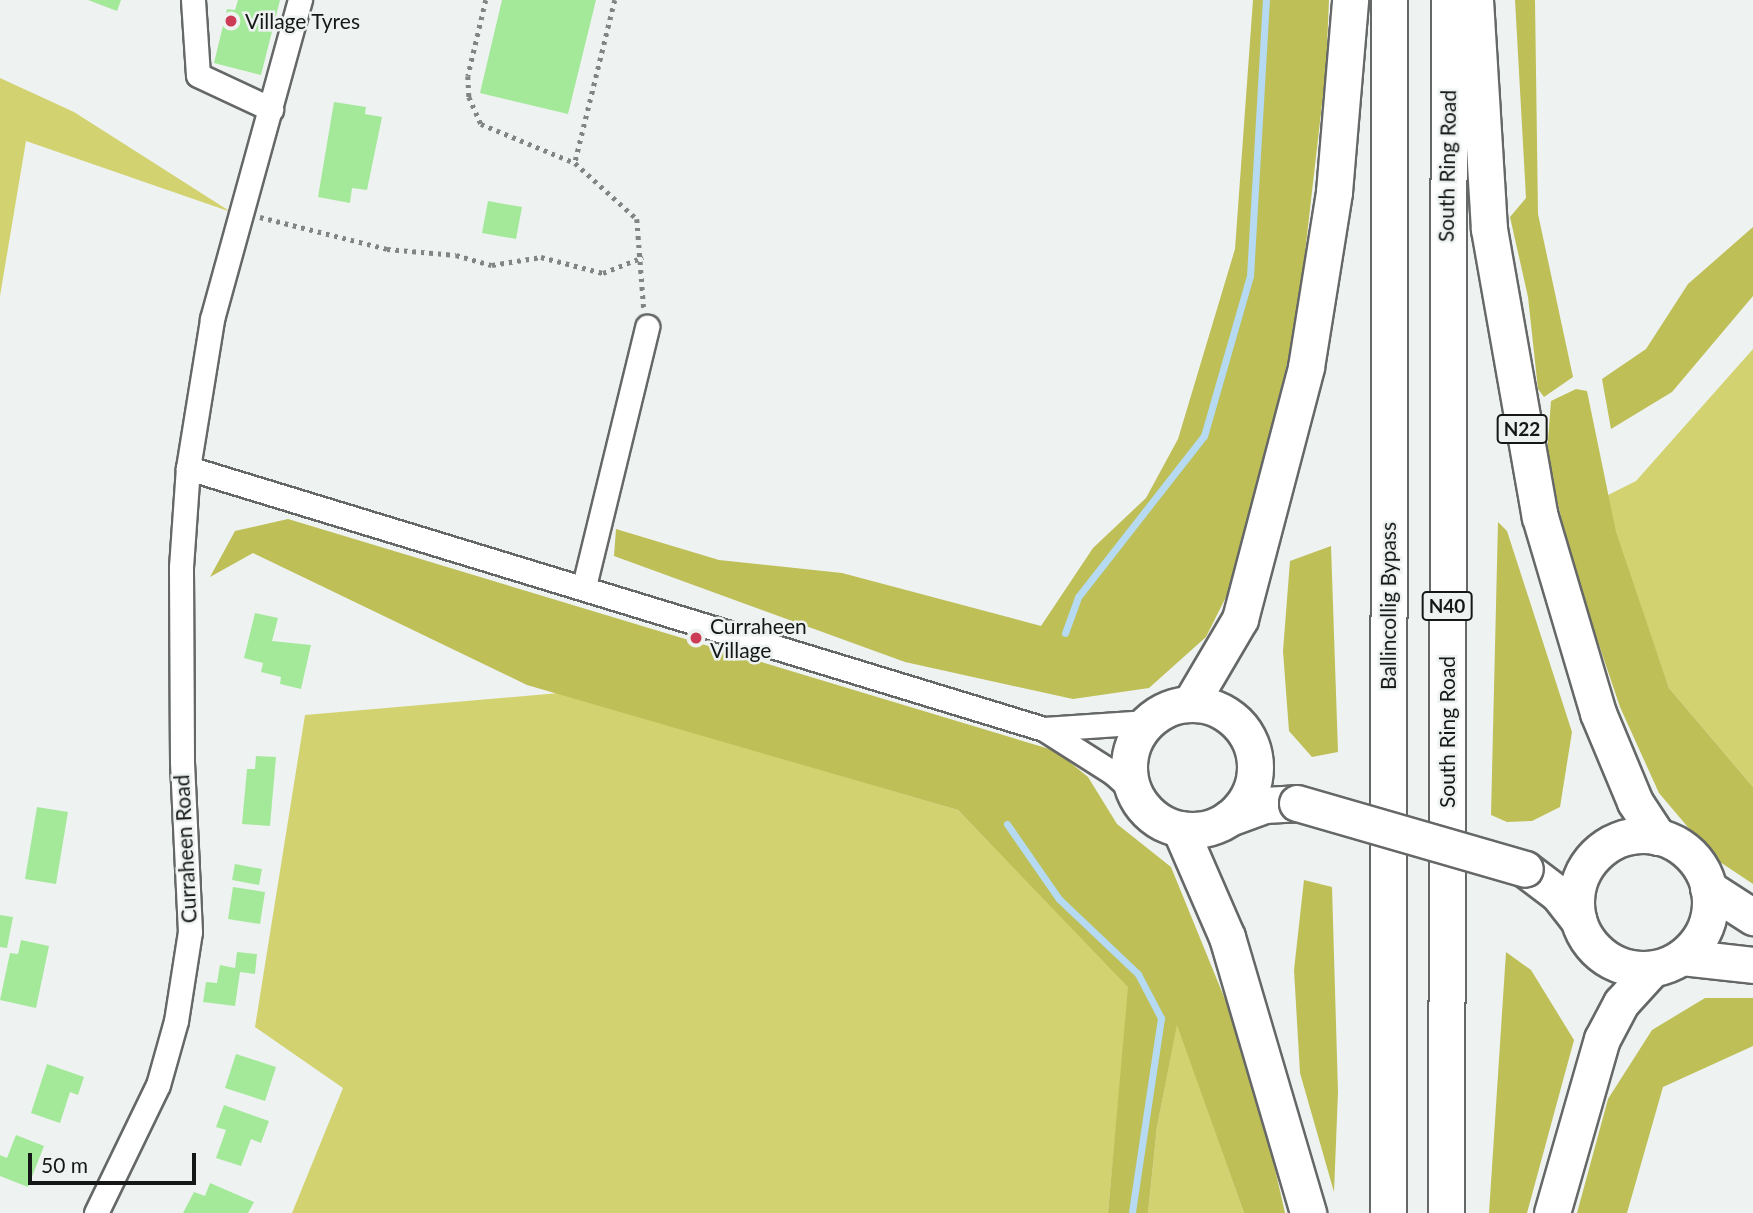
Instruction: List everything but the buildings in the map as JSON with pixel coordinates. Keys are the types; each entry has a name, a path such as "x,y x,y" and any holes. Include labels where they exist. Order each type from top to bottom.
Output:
{"highway":[{"path":"1190,704 1244,607 1306,367 1334,192 1350,0"},
{"name":"Ballincollig Bypass","path":"1388,1213 1389,0"},
{"name":"South Ring Road","path":"1446,1213 1449,0"},
{"name":"N22","path":"1475,0 1489,229 1540,517 1598,713 1635,802 1658,837 1690,855 1708,888 1753,917"},
{"path":"1297,803 1268,781 1255,762 1250,744 1234,721 1209,706 1190,704 1160,712 1148,722 1130,754 1133,791 1160,822 1180,830 1197,831 1264,805 1297,803 1525,869 1563,871 1586,866 1618,840 1658,837"},
{"path":"1229,818 1244,803 1255,762"},
{"path":"1180,830 1227,937 1308,1213"},
{"path":"1578,920 1577,892 1586,866"},
{"path":"1525,869 1558,894 1578,920 1585,937 1606,958 1633,969 1667,963 1753,965"},
{"path":"1552,1213 1602,1039 1621,1003 1705,926 1708,888"}],"street":[{"path":"193,0 198,75 271,109"},
{"name":"Curraheen Road","path":"96,1213 158,1085 176,1021 190,932 181,761 181,567 188,468 212,318 300,0"},
{"path":"584,586 647,327"},
{"path":"188,468 584,586 1044,729 1105,767 1133,791"},
{"path":"1044,729 1148,722"}],"path":[{"path":"486,0 468,76 469,97 481,124 575,163 637,219 643,257 642,295 647,327"},
{"path":"575,163 615,0"},
{"path":"242,212 387,249 456,255 492,265 541,257 603,273 643,257"}],"shaded area":[{"path":"1253,0 1329,0 1326,69 1297,323 1233,583 1206,637 1149,688 1073,699 905,662 614,556 616,529 719,560 842,573 1041,626 1093,548 1146,498 1178,439 1235,249"},
{"path":"1515,0 1535,0 1538,214 1573,377 1544,397 1538,389 1528,297 1510,217 1526,198"},
{"path":"0,78 74,112 231,212 26,141 0,296"},
{"path":"1753,227 1753,296 1672,392 1611,429 1602,379 1646,349 1688,284"},
{"path":"1753,349 1753,787 1669,688 1615,532 1608,495 1636,481"},
{"path":"1576,389 1587,391 1616,532 1669,688 1753,787 1753,884 1714,858 1659,793 1620,707 1571,562 1547,454 1551,401"},
{"path":"288,519 1056,751 1088,777 1117,824 1171,867 1251,1063 1285,1213 1244,1213 1177,1025 1157,1127 1148,1213 1108,1213 1128,987 958,810 527,685 253,553 210,577 235,531"},
{"path":"1498,522 1507,531 1572,732 1560,807 1532,821 1507,822 1491,815"},
{"path":"1331,546 1338,752 1312,757 1289,731 1283,651 1290,561"},
{"path":"559,693 958,810 1129,987 1108,1213 292,1213 343,1088 255,1027 305,715"},
{"path":"1304,880 1332,887 1338,1092 1334,1192 1300,1073 1294,970"},
{"path":"1506,952 1531,970 1574,1040 1527,1213 1489,1213"},
{"path":"1705,998 1753,998 1753,1046 1663,1087 1627,1213 1577,1213 1608,1099 1652,1030"},
{"path":"1177,1023 1244,1213 1148,1213 1157,1127"}],"waterway":[{"path":"1065,633 1078,597 1204,436 1250,276 1266,0"},
{"path":"1007,824 1059,899 1138,974 1161,1018 1132,1213"}],"place":[{"name":"Village Tyres","path":"231,21"},
{"name":"Curraheen Village","path":"696,638"}]}
